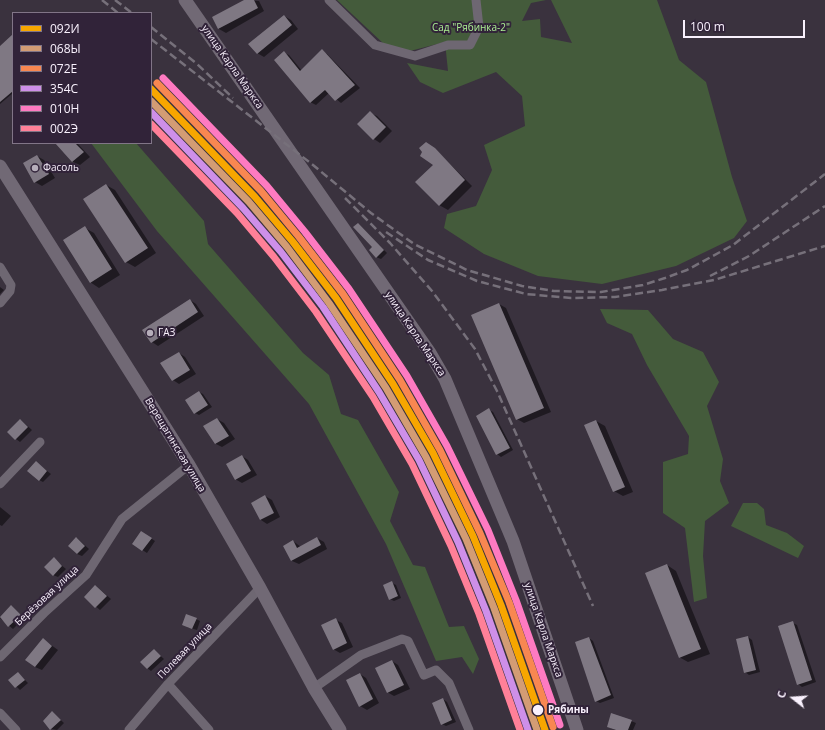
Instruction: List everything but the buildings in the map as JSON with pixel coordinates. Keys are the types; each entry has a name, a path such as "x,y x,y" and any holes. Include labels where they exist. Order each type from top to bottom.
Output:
{"main road":[{"name":"улица Карла Маркса","path":"185,0 430,353 445,379 513,541 577,730"},
{"name":"Верещагинская улица","path":"0,166 188,465 260,588 314,688 340,730"}],"street":[{"path":"328,0 375,45 415,56 448,45 470,46 479,27 476,0"},
{"path":"0,268 10,285 10,291 0,303"},
{"path":"0,484 40,442"},
{"name":"Берёзовая улица","path":"0,657 44,613 86,575 122,519 188,465"},
{"name":"Полевая улица","path":"129,730 168,684 260,588"},
{"path":"314,688 361,655 402,639 408,641 424,675 436,670 449,684 469,730"},
{"path":"168,684 209,730"},
{"path":"0,713 16,730"}],"green space":[{"name":"Сад \"Рябинка-2\"","path":"337,0 546,0 531,3 522,21 540,19 541,37 572,43 551,0 657,0 679,60 706,82 732,177 747,221 734,238 676,266 602,284 538,276 484,254 444,228 447,214 476,206 492,170 484,145 525,126 522,96 496,72 443,93 420,82 407,63 448,71 445,42 410,51 384,44"},
{"path":"92,144 137,144 204,221 208,244 303,353 329,375 341,414 358,420 399,492 390,521 413,565 425,567 449,627 464,626 479,659 473,674 462,657 436,661 386,544 309,404 157,231"},
{"path":"600,309 648,310 673,339 703,352 719,382 707,406 723,459 720,481 729,503 705,521 703,556 707,598 694,602 685,528 663,513 663,462 688,454 689,436 647,365 632,334 607,323"},
{"path":"743,503 757,503 764,509 766,525 787,533 804,546 798,558 731,526"}],"railway":[{"path":"102,0 117,12"},
{"path":"115,0 131,12"},
{"path":"152,28 197,64 233,98"},
{"path":"152,40 313,165 371,213 414,244 467,270 522,286 554,291 601,292 643,285 687,270 733,245 825,174"},
{"path":"345,198 390,243 432,291 475,349 497,391 593,606"},
{"path":"710,276 749,256 825,206"},
{"path":"386,232 428,260 477,281 526,294 571,298 615,297 714,280 825,246"}],"transit line":[{"name":"010Н","path":"163,78 267,186 305,232 349,289 407,376 447,446 488,530 516,600 560,725"},
{"name":"072Е","path":"157,83 261,191 299,237 343,294 400,380 440,450 480,533 509,602 553,727"},
{"name":"092И","path":"152,90 255,197 293,242 336,298 393,384 433,453 473,536 501,605 545,730"},
{"name":"068Ы","path":"152,102 249,202 287,247 329,303 386,388 426,457 466,539 494,608 537,730"},
{"name":"354С","path":"152,113 243,208 281,252 323,307 379,392 419,460 458,542 486,611 528,730"},
{"name":"002Э","path":"152,125 237,213 274,257 316,312 373,397 412,464 451,546 479,614 520,730"}],"place":[{"name":"Фасоль","path":"35,168"},
{"name":"ГАЗ","path":"150,333"},
{"name":"Рябины","path":"538,710"}]}
